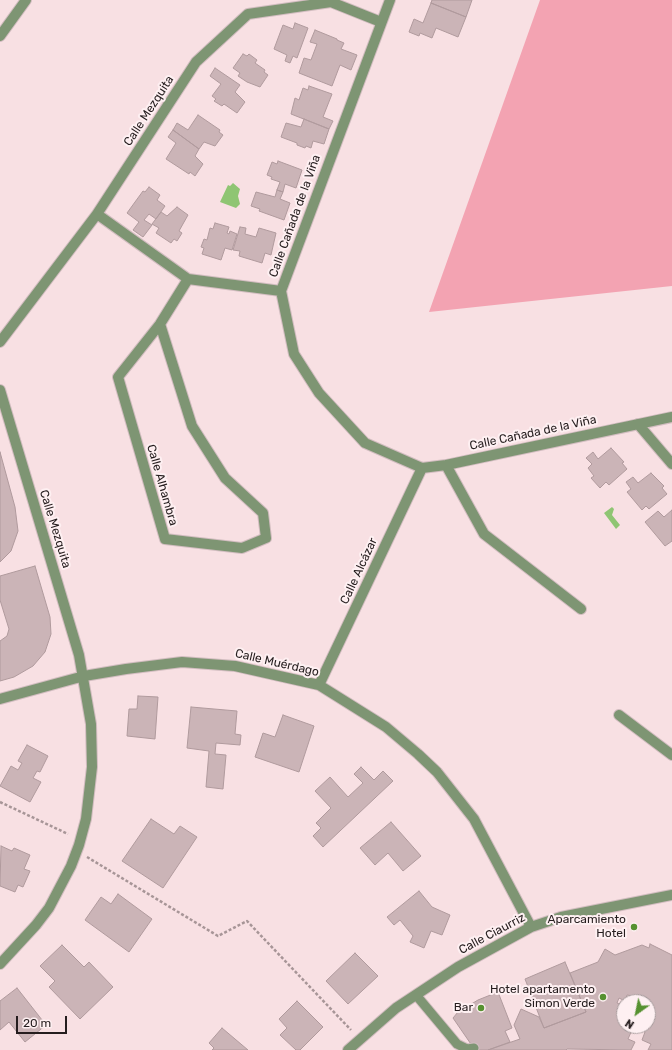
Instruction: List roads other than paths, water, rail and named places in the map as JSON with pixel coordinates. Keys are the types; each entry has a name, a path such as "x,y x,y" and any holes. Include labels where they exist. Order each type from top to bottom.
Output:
{"street":[{"path":"0,36 26,0"},
{"name":"Calle Cañada de la Viña","path":"390,0 281,291 294,354 319,393 365,443 422,468 446,465 672,417"},
{"name":"Calle Mezquita","path":"0,342 96,214 196,62 248,14 331,2 381,22"},
{"path":"96,214 188,279 281,291"},
{"name":"Calle Alhambra","path":"160,324 192,426 225,478 263,513 266,538 242,548 165,539 118,377 160,324 188,279"},
{"name":"Calle Mezquita","path":"0,390 79,655 84,676 91,724 92,767 86,818 77,851 71,866 49,908 18,946 0,964"},
{"path":"638,424 672,464"},
{"path":"446,465 484,534 581,609"},
{"name":"Calle Alcázar","path":"319,685 422,468"},
{"name":"Calle Muérdago","path":"0,699 84,676 126,668 182,662 235,666 319,685 386,727 437,772 474,819 530,927"},
{"path":"618,715 672,755"},
{"name":"Calle Ciaurriz","path":"348,1050 396,1008 458,967 530,927 561,917 672,895"}],"lane":[{"path":"416,995 457,1044 467,1049 474,1048"}],"place":[{"name":"Aparcamiento Hotel","path":"634,927"},
{"name":"Hotel apartamento Simon Verde","path":"603,997"},
{"name":"Bar","path":"481,1008"}]}
